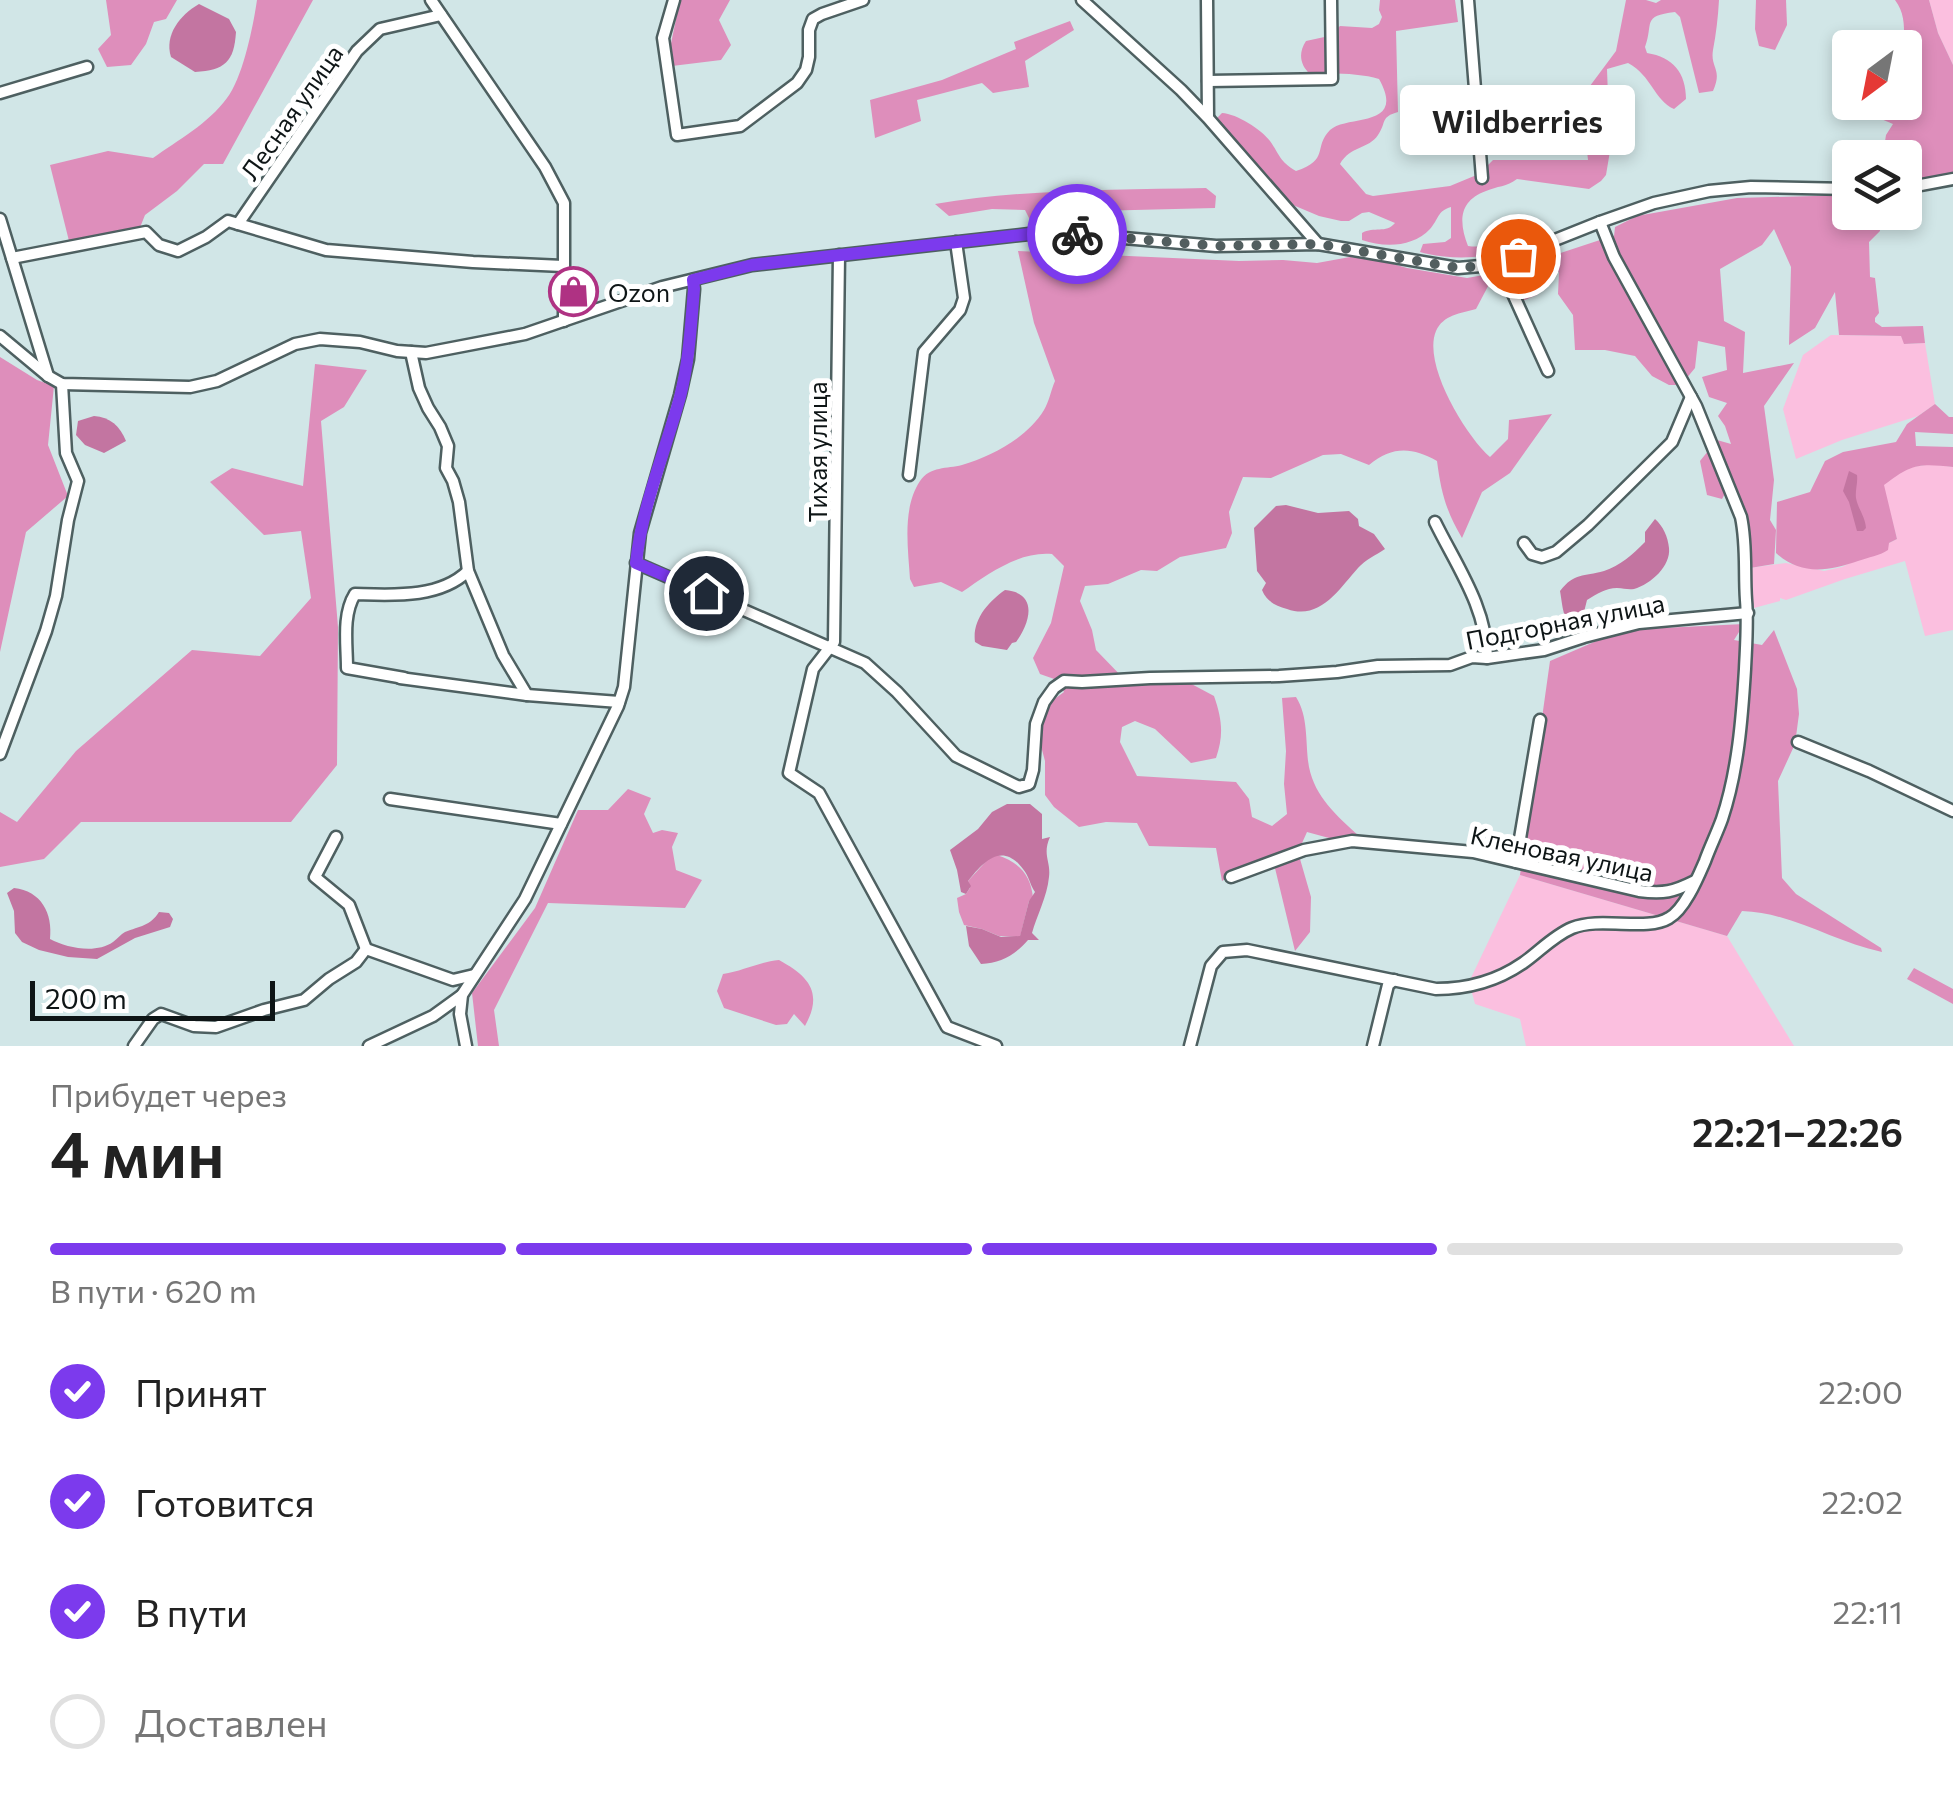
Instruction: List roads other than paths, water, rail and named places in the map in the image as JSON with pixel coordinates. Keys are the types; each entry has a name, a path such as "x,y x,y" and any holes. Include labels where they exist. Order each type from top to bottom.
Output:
{"street":[{"path":"431,0 545,168 564,203 564,321"},
{"path":"674,0 663,38 678,134 740,126 798,84 806,70 813,19 863,0"},
{"path":"1082,0 1208,118 1318,244"},
{"path":"1207,0 1208,118"},
{"path":"1208,82 1332,79 1332,0"},
{"path":"1468,0 1482,178"},
{"name":"Лесная улица","path":"238,224 357,52 380,29 441,15"},
{"path":"0,94 87,67"},
{"path":"1922,185 1953,179"},
{"path":"0,336 62,384 190,387 218,381 295,344 320,340 426,353 493,342 687,281 752,265 1066,233 1216,246 1318,244 1458,268 1500,262 1654,203 1709,191 1751,187 1832,189"},
{"path":"0,219 48,376"},
{"path":"12,258 146,232 159,244 178,251 228,222 326,250 564,266"},
{"path":"1600,222 1614,257 1691,397 1741,517 1744,534 1748,613 1739,746 1722,818 1696,881"},
{"path":"909,476 924,352 960,310 964,298 956,242"},
{"name":"Тихая улица","path":"839,256 834,642 813,669 789,773 819,793 947,1027 996,1046"},
{"path":"1500,262 1548,370"},
{"path":"368,1046 433,1016 462,995 524,900 619,702 624,688 640,533 688,358 694,289 687,281"},
{"path":"411,352 419,388 448,446 446,468 454,480 459,502 468,571 503,655 526,695"},
{"path":"0,754 56,596 78,481 66,453 62,384"},
{"path":"1524,543 1532,554 1542,557 1556,552 1672,442 1691,397"},
{"path":"1434,522 1476,603 1487,658"},
{"path":"636,563 830,647"},
{"path":"468,571 444,585 418,592 398,596 354,594 347,620 347,668 526,695 619,702"},
{"name":"Подгорная улица","path":"830,647 865,663 956,756 1019,787 1029,784 1036,724 1044,702 1064,681 1450,665 1472,657 1544,650 1639,623 1748,613"},
{"path":"1516,862 1540,720"},
{"path":"1798,742 1953,810"},
{"path":"390,800 561,824"},
{"path":"336,838 315,877 349,905 366,949 454,980 474,975"},
{"name":"Кленовая улица","path":"1231,877 1304,850 1352,841 1473,852 1660,894 1696,881"},
{"name":"Кленовая улица","path":"1190,1046 1211,966 1224,952 1247,950 1436,988 1478,984 1523,963 1557,935 1574,927 1592,922 1666,920 1696,881"},
{"path":"134,1046 153,1018 161,1014 194,1026 216,1027 304,1000 356,962 366,949"},
{"path":"454,980 462,995 460,1014 466,1046"},
{"path":"1373,1046 1388,985 1394,980"}],"place":[{"name":"Wildberries","path":"1518,256"},
{"name":"Ozon","path":"573,292"}]}
